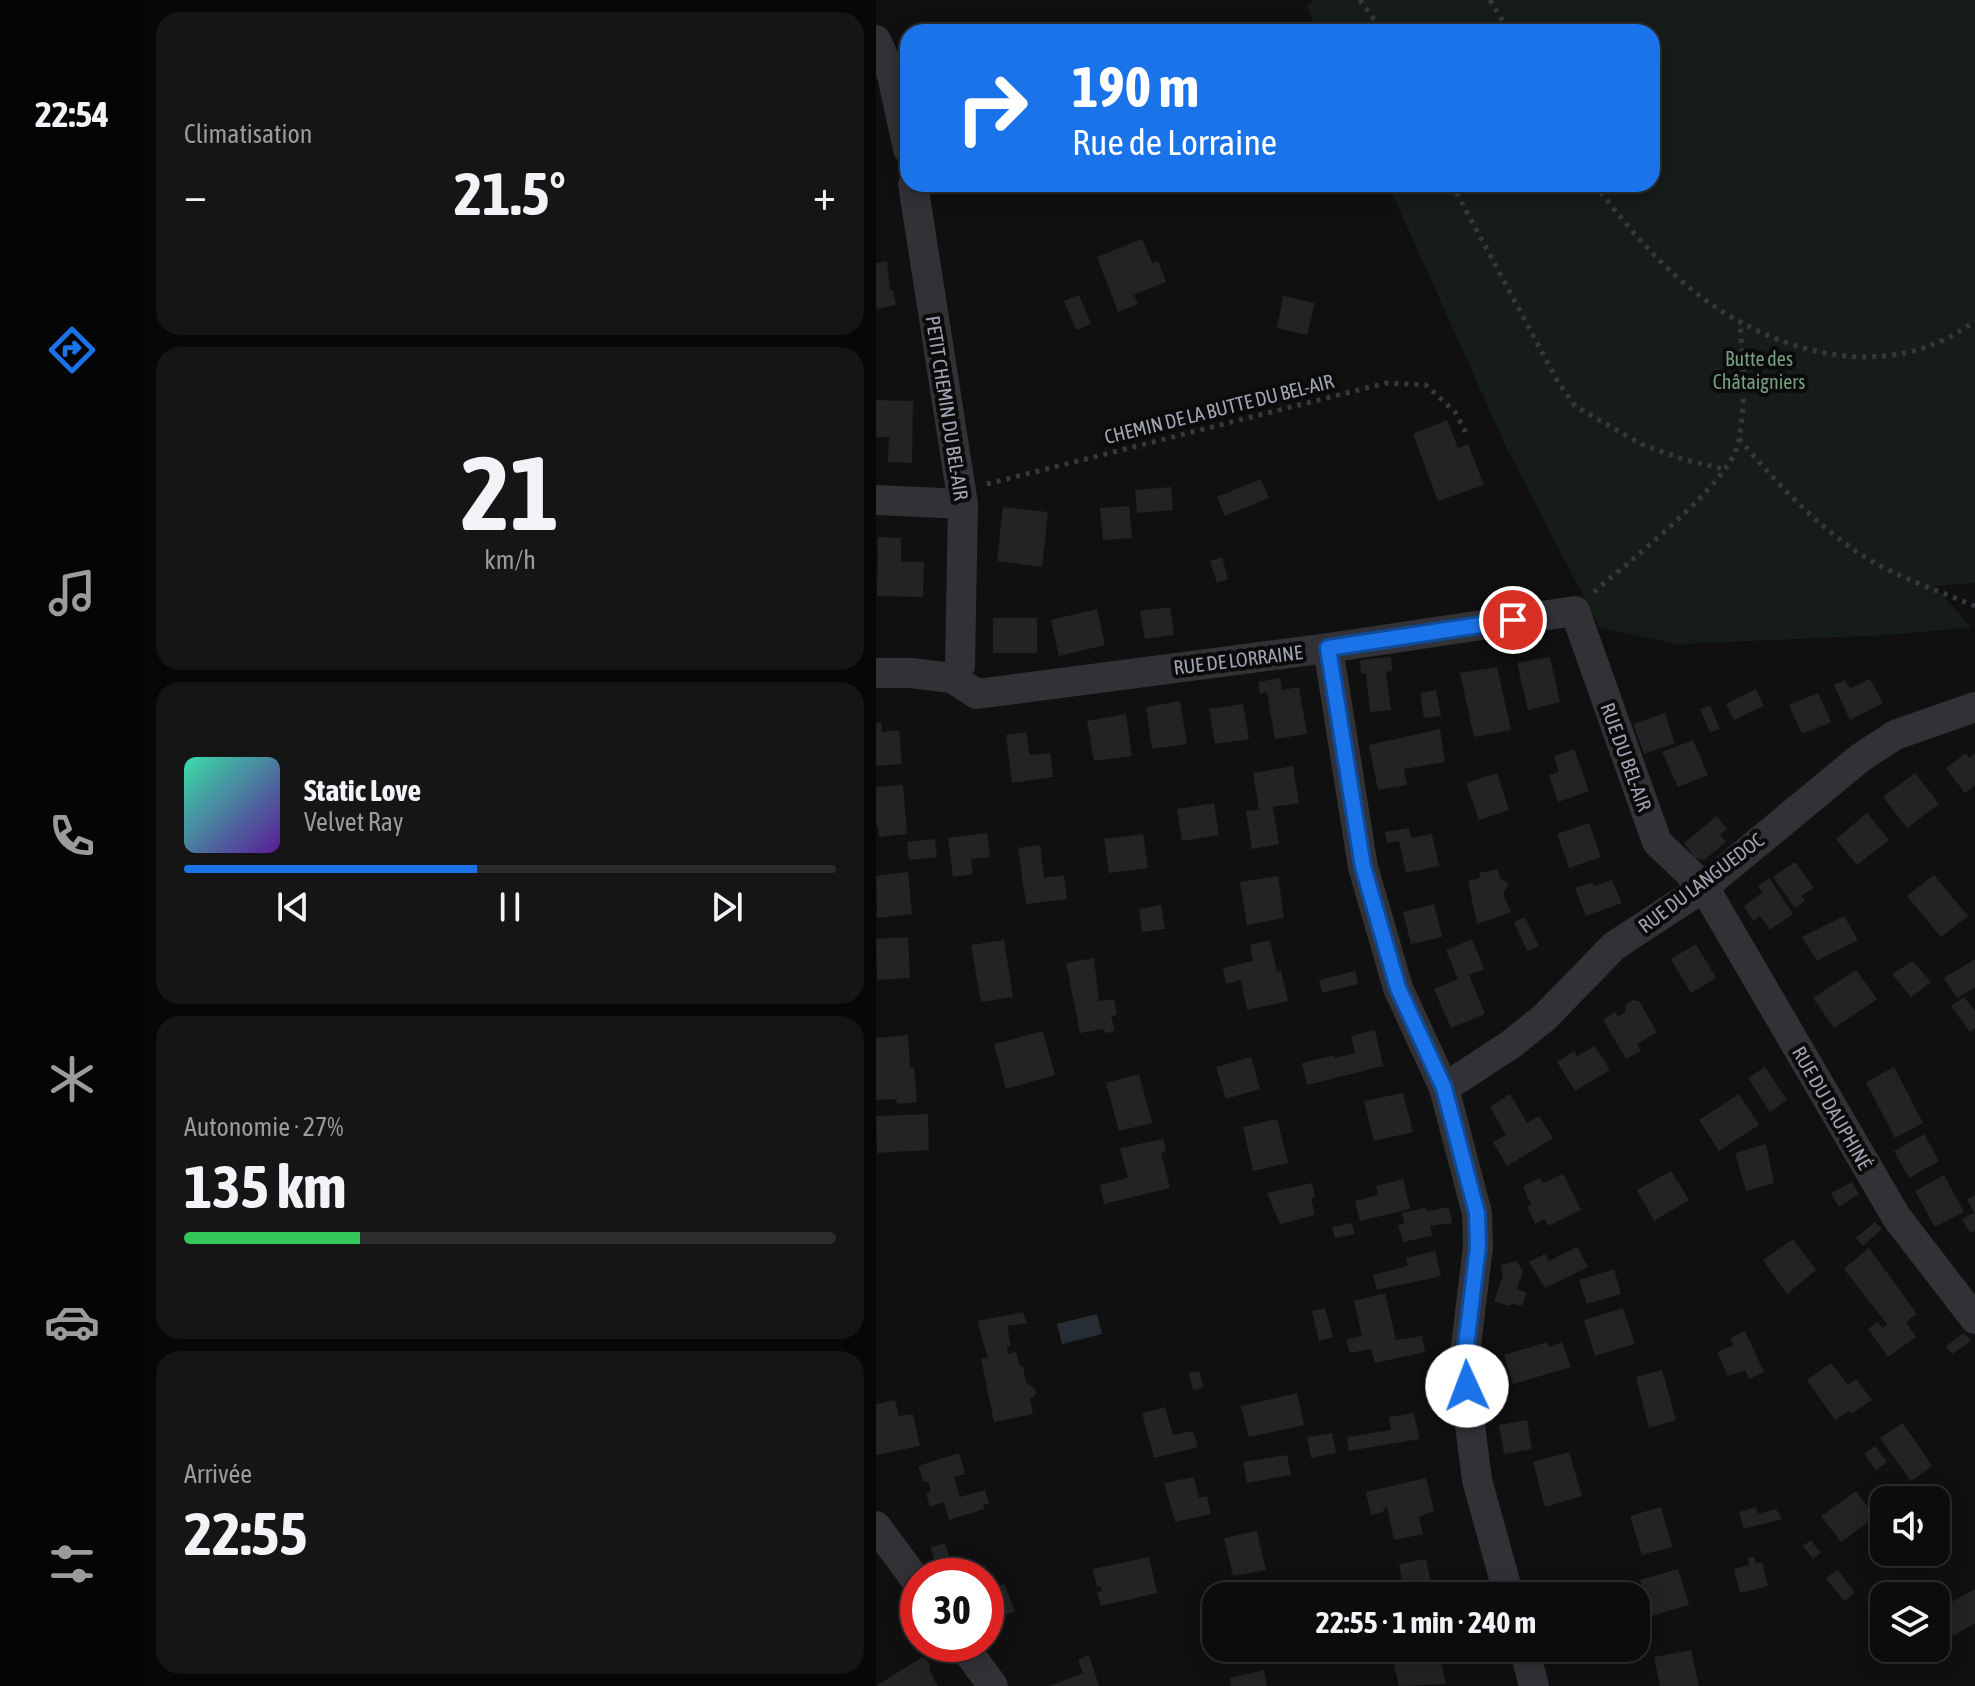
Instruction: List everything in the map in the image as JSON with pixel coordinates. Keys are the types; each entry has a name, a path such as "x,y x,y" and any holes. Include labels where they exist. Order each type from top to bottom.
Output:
{"street":[{"path":"876,40 892,75 900,112"},
{"name":"PETIT CHEMIN DU BEL-AIR","path":"914,192 962,498 960,666 952,678"},
{"path":"876,500 962,498"},
{"name":"RUE DE LORRAINE","path":"876,673 952,678 977,694 1328,648 1575,611"},
{"name":"RUE DU BEL-AIR","path":"1575,611 1657,842 1704,887"},
{"path":"1328,648 1363,867 1398,988 1444,1088 1477,1213 1478,1247 1465,1354 1477,1480 1505,1582"},
{"name":"RUE DU LANGUEDOC","path":"1444,1088 1510,1045 1545,1017 1614,946 1704,887 1860,758 1895,735 1975,707"},
{"name":"RUE DU DAUPHINÉ","path":"1704,887 1897,1218 1975,1319"},
{"path":"876,1526 900,1559"},
{"path":"975,1662 993,1686"},
{"path":"1528,1662 1534,1686"}],"path":[{"path":"1360,0 1377,24"},
{"path":"1490,0 1504,24"},
{"path":"1456,192 1558,382 1575,406 1641,444 1685,460 1724,469"},
{"path":"1602,192 1663,264 1701,298 1763,335 1825,355 1878,358 1919,350 1962,331 1975,321"},
{"path":"1575,611 1679,517 1719,477 1736,450 1744,405 1740,322"},
{"name":"CHEMIN DE LA BUTTE DU BEL-AIR","path":"962,498 1386,383 1426,385 1455,412 1466,433"},
{"path":"1738,439 1767,471 1846,545 1900,575 1975,606"}],"green space":[{"name":"Butte des Châtaigniers","path":"1314,0 1975,0 1975,583 1934,586 1971,627 1890,635 1678,644 1600,628 1507,449 1392,192 1660,192 1660,24 1314,24 1306,5"}],"shaded area":[{"path":"1097,1314 1102,1334 1062,1344 1057,1324"}],"building":[{"path":"1142,239 1152,263 1158,261 1166,282 1134,295 1138,304 1118,312 1097,257"},
{"path":"887,261 890,290 893,290 896,305 876,309 876,263"},
{"path":"1079,295 1091,324 1076,330 1064,301"},
{"path":"1283,296 1315,303 1307,335 1277,328"},
{"path":"876,400 913,401 912,463 888,462 889,437 876,437"},
{"path":"1447,420 1458,448 1468,444 1484,485 1438,501 1413,434"},
{"path":"1261,479 1269,498 1225,516 1217,497"},
{"path":"1171,487 1173,510 1137,513 1135,490"},
{"path":"1129,506 1132,538 1103,540 1100,508"},
{"path":"1003,507 1048,512 1042,567 997,561"},
{"path":"878,537 901,538 901,562 924,562 923,597 877,596"},
{"path":"1222,557 1228,579 1217,583 1210,561"},
{"path":"1170,607 1174,635 1145,639 1140,611"},
{"path":"1097,609 1105,645 1059,656 1051,620"},
{"path":"993,618 1037,618 1037,653 993,653"},
{"path":"1391,657 1392,671 1386,672 1391,710 1370,712 1366,673 1361,674 1360,660"},
{"path":"1550,657 1560,702 1528,710 1517,663"},
{"path":"1497,667 1511,730 1474,737 1460,673"},
{"path":"1280,678 1282,690 1299,687 1307,734 1275,739 1267,692 1260,694 1258,682"},
{"path":"1870,679 1883,703 1850,720 1834,685 1845,680 1850,688"},
{"path":"1756,689 1764,706 1734,720 1726,704"},
{"path":"1436,690 1441,716 1424,718 1420,693"},
{"path":"1818,693 1831,722 1802,734 1789,705"},
{"path":"1180,701 1187,744 1152,749 1146,707"},
{"path":"1243,704 1249,739 1215,744 1209,709"},
{"path":"1710,705 1720,729 1710,732 1700,709"},
{"path":"1665,713 1675,743 1644,754 1633,724"},
{"path":"1126,714 1132,756 1094,761 1087,721"},
{"path":"876,723 881,723 882,732 899,730 902,764 876,766"},
{"path":"1440,729 1445,762 1404,769 1407,785 1378,790 1369,745"},
{"path":"1026,732 1030,755 1050,753 1053,777 1012,783 1006,735"},
{"path":"1693,740 1708,775 1678,787 1662,752"},
{"path":"1574,749 1589,791 1558,802 1549,775 1559,772 1554,756"},
{"path":"1966,753 1969,758 1975,753 1975,785 1965,793 1946,768"},
{"path":"1293,766 1299,803 1273,807 1279,844 1252,849 1246,811 1259,810 1253,773"},
{"path":"1497,773 1509,810 1479,820 1466,783"},
{"path":"1915,773 1939,804 1907,828 1883,797"},
{"path":"903,785 907,834 879,837 876,787"},
{"path":"1214,803 1219,835 1182,841 1177,809"},
{"path":"1867,813 1889,840 1857,865 1836,839"},
{"path":"1717,816 1727,829 1720,835 1726,842 1704,860 1695,858 1684,843"},
{"path":"1589,823 1601,857 1569,868 1557,834"},
{"path":"1409,828 1411,838 1432,834 1439,866 1406,873 1399,841 1387,843 1385,832"},
{"path":"987,833 990,857 971,859 973,874 953,877 948,838"},
{"path":"1143,834 1148,868 1109,873 1104,839"},
{"path":"935,839 937,857 909,860 907,842"},
{"path":"1040,845 1044,878 1064,875 1067,899 1026,904 1018,848"},
{"path":"1795,862 1814,888 1801,896 1805,901 1795,908 1773,877"},
{"path":"1498,869 1500,878 1509,884 1503,894 1511,912 1477,924 1468,881 1480,878 1479,873"},
{"path":"908,872 912,914 877,918 876,876"},
{"path":"1934,875 1968,916 1941,937 1907,896"},
{"path":"1278,876 1284,918 1247,925 1240,882"},
{"path":"1769,878 1793,914 1770,930 1760,916 1753,921 1744,906 1763,892 1758,886"},
{"path":"1612,880 1622,903 1586,916 1575,888"},
{"path":"1434,904 1442,937 1411,944 1403,912"},
{"path":"1161,905 1165,929 1142,932 1139,909"},
{"path":"1844,916 1858,940 1817,961 1802,937"},
{"path":"1525,917 1539,946 1527,951 1514,922"},
{"path":"908,937 910,978 877,980 876,939"},
{"path":"1472,939 1484,969 1469,975 1485,1014 1451,1028 1434,989 1458,979 1446,950"},
{"path":"1004,940 1013,997 981,1002 971,945"},
{"path":"1270,940 1288,1001 1247,1010 1241,980 1226,984 1223,968 1253,961 1250,945"},
{"path":"1696,944 1716,978 1691,993 1671,959"},
{"path":"1094,958 1099,1001 1114,999 1117,1015 1111,1016 1115,1031 1105,1033 1104,1029 1080,1033 1066,963"},
{"path":"1975,959 1975,987 1957,998 1944,978"},
{"path":"1913,961 1931,982 1911,997 1892,974"},
{"path":"1856,970 1877,999 1834,1028 1813,998"},
{"path":"1355,971 1358,984 1322,993 1319,980"},
{"path":"1964,997 1975,1011 1975,1028 1970,1032 1951,1006"},
{"path":"1639,1001 1657,1032 1637,1044 1641,1051 1626,1059 1603,1020 1615,1012 1618,1017 1625,1013 1626,1004"},
{"path":"1375,1030 1383,1066 1307,1085 1302,1063 1355,1053 1351,1036"},
{"path":"1043,1031 1055,1075 1006,1089 994,1044"},
{"path":"908,1035 910,1068 914,1068 917,1102 897,1104 896,1099 876,1100 876,1038"},
{"path":"1595,1046 1610,1070 1575,1091 1557,1062 1574,1051 1577,1056"},
{"path":"1251,1057 1260,1089 1226,1099 1216,1067"},
{"path":"1765,1067 1787,1100 1770,1112 1748,1078"},
{"path":"1894,1067 1923,1123 1895,1138 1866,1082"},
{"path":"1139,1074 1152,1123 1119,1131 1106,1083"},
{"path":"1403,1093 1413,1132 1374,1141 1364,1101"},
{"path":"1510,1094 1527,1123 1539,1116 1553,1138 1507,1166 1493,1142 1506,1135 1490,1107"},
{"path":"1739,1094 1759,1125 1719,1151 1699,1120"},
{"path":"928,1114 929,1150 877,1153 876,1116"},
{"path":"1277,1119 1288,1163 1253,1171 1243,1127"},
{"path":"1924,1134 1939,1161 1909,1178 1894,1151"},
{"path":"1163,1139 1166,1151 1161,1153 1170,1188 1104,1204 1100,1185 1128,1178 1120,1148"},
{"path":"1766,1144 1774,1183 1746,1191 1735,1153"},
{"path":"1671,1171 1689,1200 1654,1221 1637,1190"},
{"path":"1563,1174 1581,1210 1548,1226 1545,1219 1535,1224 1523,1186 1540,1178 1543,1183"},
{"path":"1944,1175 1964,1212 1935,1227 1915,1191"},
{"path":"1403,1179 1410,1209 1360,1221 1355,1201 1378,1195 1376,1186"},
{"path":"1852,1182 1859,1194 1839,1207 1831,1193"},
{"path":"1312,1183 1315,1197 1311,1199 1315,1215 1280,1224 1267,1193"},
{"path":"1975,1195 1975,1231 1970,1233 1962,1219 1974,1213 1967,1199"},
{"path":"1449,1207 1452,1223 1430,1226 1432,1236 1403,1242 1398,1225 1404,1224 1402,1213"},
{"path":"1875,1222 1882,1229 1863,1246 1856,1238"},
{"path":"1351,1223 1355,1234 1335,1238 1332,1227"},
{"path":"1793,1239 1816,1270 1787,1294 1763,1260"},
{"path":"1577,1247 1588,1267 1545,1288 1529,1262 1545,1254 1549,1261"},
{"path":"1869,1248 1917,1314 1906,1322 1916,1337 1888,1357 1868,1329 1878,1322 1882,1328 1887,1324 1844,1269"},
{"path":"1435,1251 1441,1276 1377,1290 1373,1275 1408,1266 1406,1258"},
{"path":"1517,1261 1523,1272 1517,1289 1527,1293 1522,1306 1494,1301 1503,1275 1500,1265"},
{"path":"1614,1269 1621,1294 1587,1304 1579,1280"},
{"path":"1385,1293 1396,1340 1422,1336 1425,1352 1375,1363 1371,1349 1350,1353 1346,1339 1362,1336 1354,1301"},
{"path":"1325,1308 1333,1337 1319,1341 1312,1311"},
{"path":"1623,1308 1635,1344 1595,1356 1584,1320"},
{"path":"1023,1312 1027,1323 1007,1326 1011,1346 1007,1347 1008,1354 1016,1352 1026,1382 1036,1390 1030,1399 1033,1414 994,1422 981,1359 988,1358 977,1321"},
{"path":"1745,1331 1764,1372 1749,1379 1745,1370 1728,1376 1717,1352 1734,1345 1730,1338"},
{"path":"1964,1333 1971,1341 1952,1354 1946,1346"},
{"path":"1547,1342 1549,1347 1562,1342 1571,1367 1513,1384 1504,1355"},
{"path":"1831,1363 1848,1385 1856,1379 1872,1400 1835,1420 1807,1380"},
{"path":"1662,1370 1676,1420 1649,1428 1636,1377"},
{"path":"1199,1371 1204,1387 1193,1390 1189,1373"},
{"path":"1297,1393 1304,1425 1249,1437 1241,1406"},
{"path":"895,1400 899,1416 913,1414 920,1446 876,1455 876,1404"},
{"path":"1165,1407 1173,1435 1193,1431 1198,1447 1154,1458 1142,1413"},
{"path":"1414,1413 1419,1439 1349,1451 1347,1437 1391,1430 1389,1417"},
{"path":"1527,1420 1532,1449 1504,1454 1499,1425"},
{"path":"1903,1423 1932,1466 1911,1481 1880,1438"},
{"path":"1332,1433 1336,1453 1311,1458 1307,1437"},
{"path":"1875,1446 1887,1462 1876,1470 1864,1454"},
{"path":"1569,1452 1582,1496 1545,1507 1533,1462"},
{"path":"959,1453 965,1474 954,1477 960,1497 985,1490 989,1503 983,1505 984,1509 949,1520 944,1502 930,1507 926,1493 931,1492 928,1481 924,1482 918,1466"},
{"path":"1287,1455 1291,1475 1247,1483 1243,1462"},
{"path":"1194,1477 1199,1498 1207,1496 1211,1514 1175,1522 1164,1483"},
{"path":"1426,1478 1434,1511 1419,1517 1423,1534 1394,1540 1387,1507 1383,1508 1384,1512 1371,1515 1366,1492"},
{"path":"1856,1491 1870,1510 1870,1521 1841,1542 1821,1516"},
{"path":"1661,1507 1672,1547 1642,1555 1630,1516"},
{"path":"1756,1507 1758,1514 1776,1509 1782,1519 1744,1529 1739,1512"},
{"path":"1257,1531 1266,1570 1233,1576 1224,1538"},
{"path":"1811,1540 1821,1553 1813,1559 1803,1546"},
{"path":"945,1543 950,1558 934,1558 930,1547"},
{"path":"1149,1557 1157,1593 1101,1606 1097,1592 1102,1591 1100,1586 1097,1587 1093,1569"},
{"path":"1754,1557 1756,1563 1762,1562 1768,1586 1740,1593 1734,1569 1749,1565 1748,1558"},
{"path":"1426,1559 1431,1582 1402,1582 1399,1564"},
{"path":"1678,1569 1689,1605 1651,1616 1650,1582 1640,1580"},
{"path":"1838,1570 1855,1593 1844,1601 1826,1578"},
{"path":"1004,1584 1015,1611 1004,1616"},
{"path":"1975,1589 1975,1623 1953,1636 1950,1631 1950,1603"},
{"path":"1691,1650 1699,1686 1660,1686 1654,1657"},
{"path":"1089,1655 1099,1686 1050,1686 1083,1673 1078,1660"},
{"path":"915,1662 928,1662 938,1686 876,1686"},
{"path":"1394,1662 1441,1662 1446,1684 1399,1686"},
{"path":"1264,1670 1267,1686 1231,1686 1230,1678"}],"route":[{"path":"1467,1386 1465,1354 1478,1247 1477,1213 1444,1088 1398,988 1363,867 1328,648 1513,620"}]}
